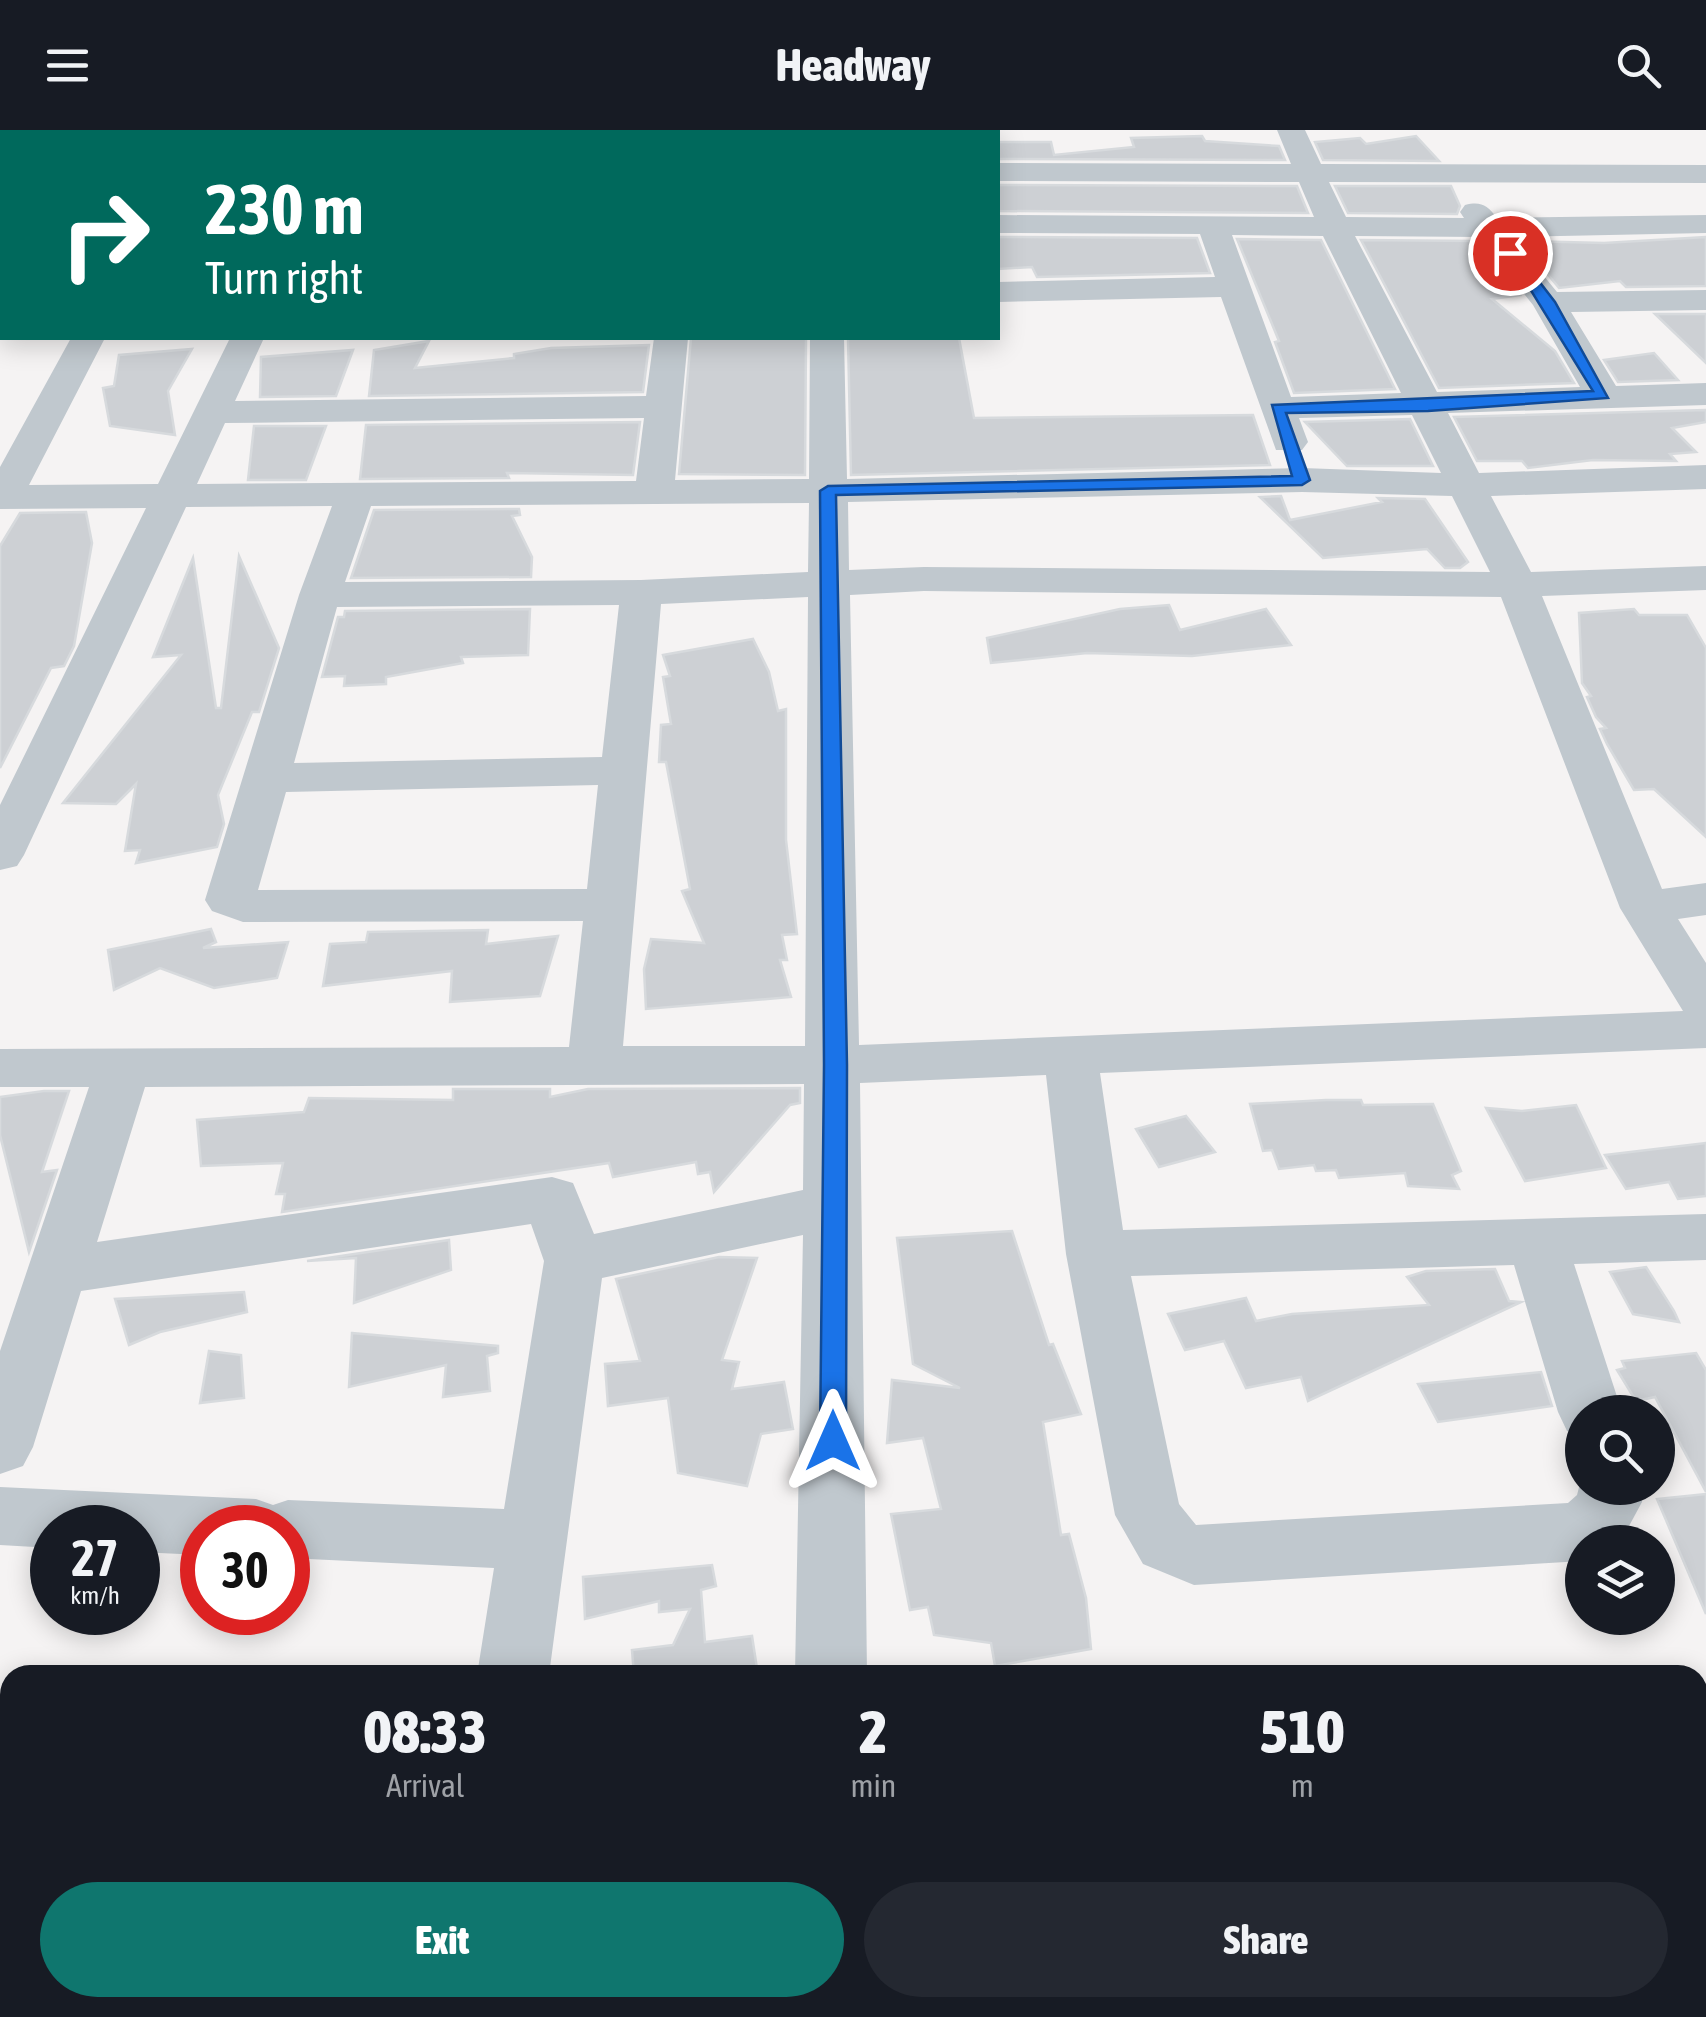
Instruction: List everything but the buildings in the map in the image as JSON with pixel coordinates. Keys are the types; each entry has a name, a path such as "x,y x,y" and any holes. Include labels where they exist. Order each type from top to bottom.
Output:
{"street":[{"path":"1291,130 1333,224 1469,484 1517,585 1645,908 1706,1005"},
{"path":"1000,172 1706,174"},
{"path":"1440,173 1492,228 1548,302 1602,395"},
{"path":"1000,224 1492,228 1706,224"},
{"path":"1212,224 1302,480"},
{"path":"1000,292 1234,287"},
{"path":"1548,302 1706,300"},
{"path":"87,340 2,496 828,491 1302,480 1469,484 1706,476"},
{"path":"0,855 245,340"},
{"path":"654,492 671,340"},
{"path":"827,340 826,581 835,1065 831,1665"},
{"path":"1277,408 1706,394"},
{"path":"211,412 664,407"},
{"path":"356,494 320,595 265,778 232,891 234,904 610,905"},
{"path":"320,595 642,592 826,581 1204,579 1517,585 1706,579"},
{"path":"594,1065 642,592"},
{"path":"265,778 624,770"},
{"path":"1645,908 1706,899"},
{"path":"0,1068 835,1065 1706,1029"},
{"path":"1071,1058 1096,1254 1146,1504 1153,1532 1170,1548 1194,1555 1582,1532 1602,1517 1608,1505"},
{"path":"0,1447 124,1066"},
{"path":"58,1272 552,1198 574,1261 514,1665"},
{"path":"574,1261 835,1206"},
{"path":"1096,1254 1706,1237"},
{"path":"1537,1242 1585,1395"},
{"path":"0,1516 180,1524"},
{"path":"310,1530 532,1540"}],"route":[{"path":"833,1441 835,1065 826,581 828,491 1302,480 1277,408 1428,406 1602,395 1548,302 1510,253"}]}
